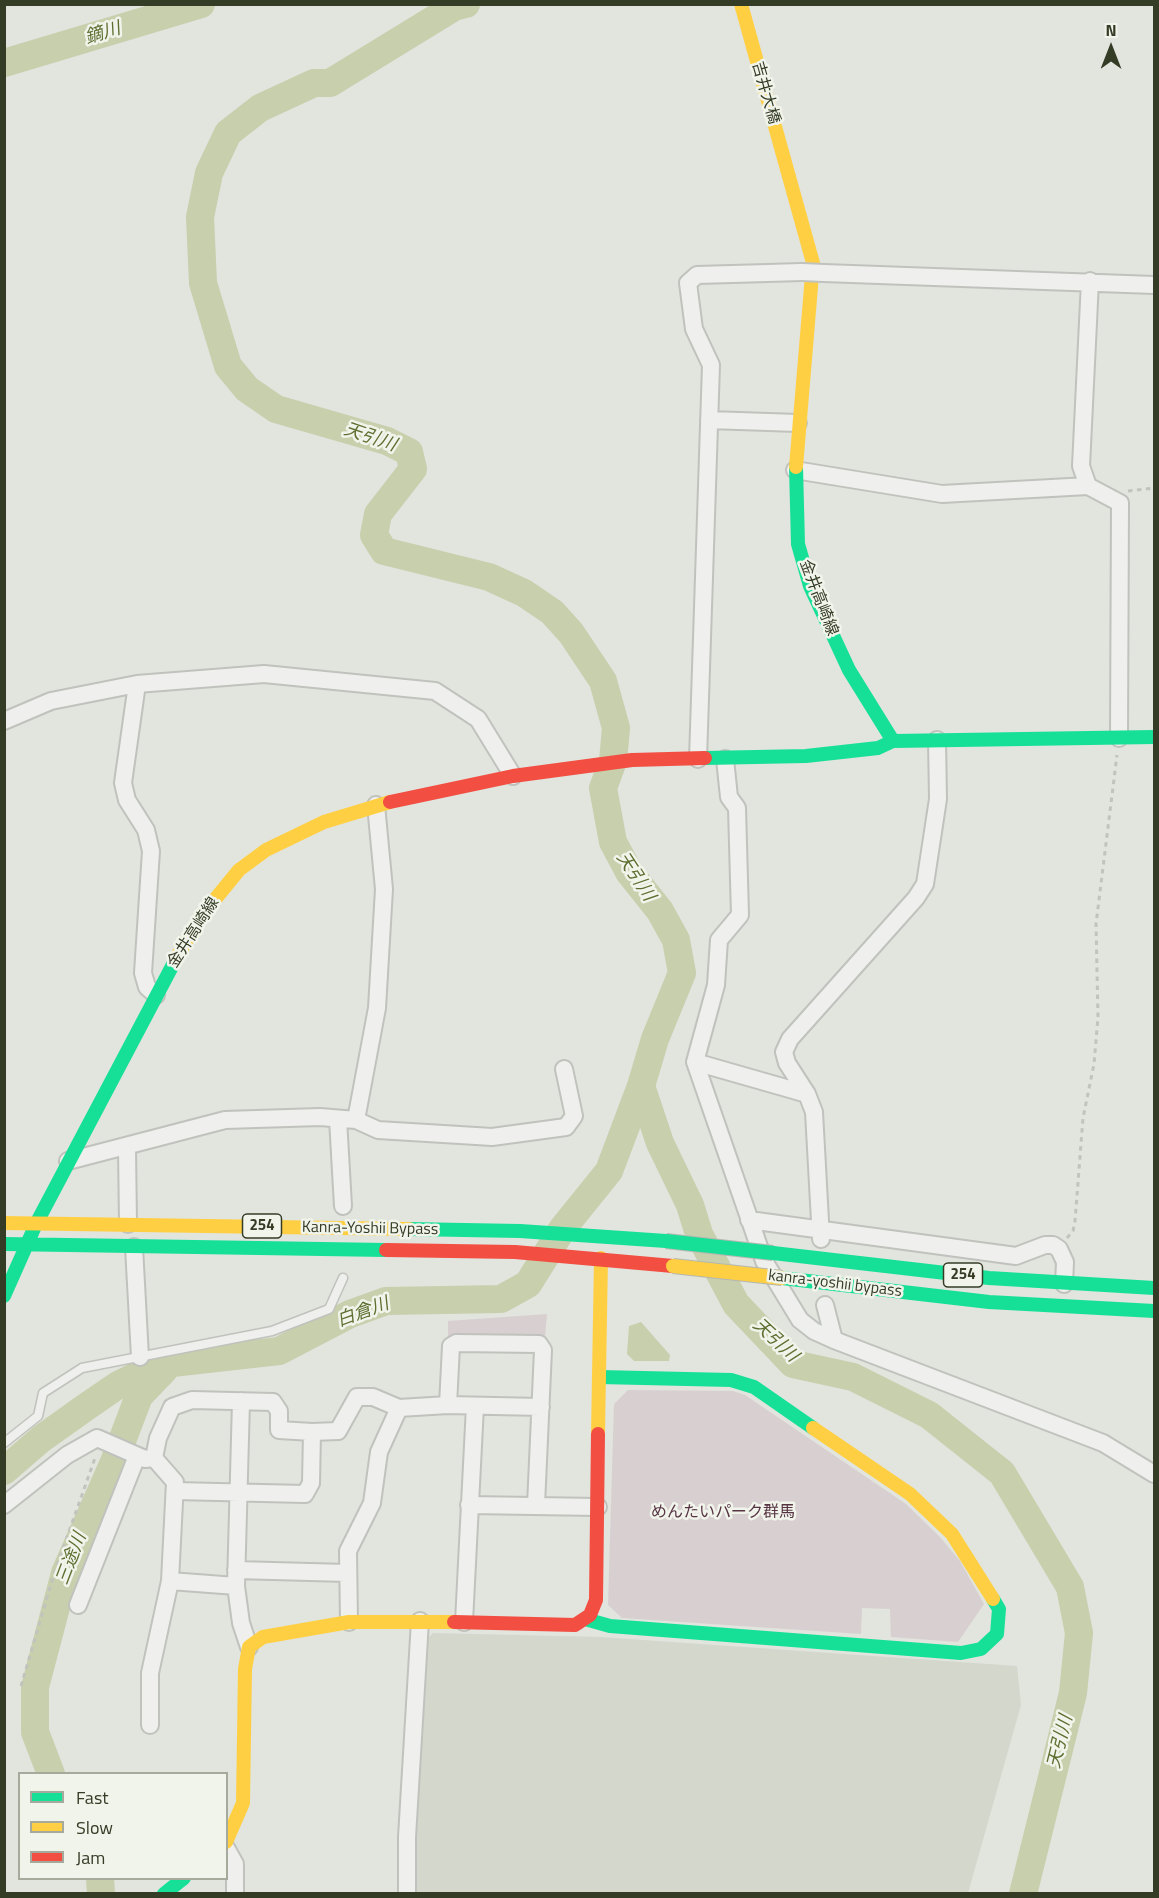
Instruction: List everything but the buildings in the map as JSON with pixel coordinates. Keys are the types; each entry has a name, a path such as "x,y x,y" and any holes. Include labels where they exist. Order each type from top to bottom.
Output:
{"main road":[{"name":"吉井大橋","path":"741,4 790,181"},
{"name":"金井高崎線","path":"790,181 813,263 795,470 794,519 798,543 810,586 849,670 893,741"},
{"path":"698,759 806,756 878,748 893,741 1155,737"},
{"name":"金井高崎線","path":"4,1296 36,1224 156,995 199,919 239,870 266,850 289,837 324,822 376,805 513,776 632,760 698,759"},
{"name":"Kanra-Yoshii Bypass","path":"4,1223 520,1232"},
{"name":"kanra-yoshii bypass","path":"520,1232 666,1241 1064,1284 1155,1288"},
{"name":"Kanra-Yoshii Bypass","path":"4,1244 515,1252"},
{"name":"kanra-yoshii bypass","path":"515,1252 601,1258 989,1302 1155,1311"},
{"path":"228,1837 243,1803 245,1669 249,1647 263,1637 349,1622 420,1621 555,1626 575,1625 591,1616 596,1600 601,1258"},
{"path":"585,1618 610,1626 961,1653 981,1649 997,1634 999,1609 952,1534 910,1494 754,1387 731,1380 599,1377"},
{"path":"164,1893 181,1880"}],"street":[{"path":"698,759 711,365 693,329 688,283 697,275 802,272 1155,285"},
{"path":"1088,486 1081,466 1090,281"},
{"path":"709,420 798,423"},
{"path":"795,470 942,494 1088,486 1120,503 1119,738"},
{"path":"4,722 51,701 137,684 185,678 264,674 435,691 478,719 513,776"},
{"path":"137,684 123,783 127,800 146,830 151,851 143,973 147,987 156,995"},
{"path":"820,1234 814,1113 807,1094 787,1063 784,1052 790,1039 916,898 925,884 938,799 937,740"},
{"path":"725,759 729,797 737,808 740,915 719,940 716,984 694,1062 764,1261 800,1320 834,1340 1103,1443 1155,1474"},
{"path":"356,1120 377,1008 384,889 376,805"},
{"path":"694,1062 807,1094"},
{"path":"69,1161 225,1120 356,1120 378,1130 492,1137 566,1127 574,1116 564,1069"},
{"path":"338,1119 343,1206"},
{"path":"127,1147 128,1224"},
{"path":"749,1220 820,1234 1016,1256 1045,1245 1059,1250 1065,1262 1064,1284"},
{"path":"134,1247 140,1357"},
{"path":"825,1305 834,1340"},
{"path":"448,1405 451,1346 456,1342 539,1344 543,1350 536,1505"},
{"path":"78,1605 139,1455 158,1438 172,1407 192,1400 273,1402 279,1411 279,1430 312,1432 338,1431 357,1397 373,1397 399,1408 448,1405 541,1407"},
{"path":"241,1401 236,1578 241,1623 249,1647"},
{"path":"464,1622 475,1406"},
{"path":"349,1622 346,1572 348,1551 372,1503 379,1452 399,1408"},
{"path":"175,1491 305,1494 311,1483 312,1432"},
{"path":"4,1505 67,1455 97,1438 139,1455 175,1482 170,1581 150,1673 150,1725"},
{"path":"469,1505 598,1507"},
{"path":"170,1581 346,1572"},
{"path":"407,1893 407,1837 420,1621"},
{"path":"228,1852 235,1864 235,1893"}],"lane":[{"path":"4,1443 38,1416 43,1393 82,1368 272,1331 329,1309 343,1278"}],"path":[{"path":"1059,1250 1073,1231 1075,1221 1083,1118 1094,1064 1098,1017 1096,924 1119,738"},
{"path":"21,1686 54,1574 103,1441"}],"shaded area":[{"path":"641,1322 670,1355 669,1361 634,1361 627,1354 629,1326"},
{"path":"433,1633 600,1637 1017,1666 1021,1705 968,1893 412,1894 425,1641"}],"green space":[{"path":"547,1314 545,1337 448,1336 448,1321"},
{"name":"めんたいパーク群馬","path":"628,1390 733,1391 745,1395 906,1504 940,1537 960,1561 984,1604 958,1642 891,1637 890,1609 862,1608 861,1634 622,1618 608,1605 614,1404"}],"waterway":[{"name":"鏑川","path":"4,63 201,4"},
{"name":"天引川","path":"4,1471 41,1439 86,1407 118,1385 150,1369 172,1363 279,1351 350,1314 386,1301 501,1299 528,1284 563,1228 609,1171 641,1086 655,1039 682,973 676,940 660,911 629,872 613,842 603,788 613,761 616,728 603,681 571,633 552,612 524,593 489,577 384,551 374,535 378,514 413,469 409,452 387,441 276,409 247,389 228,366 203,283 200,217 209,173 228,133 260,108 314,83 330,83 454,7 466,4"},
{"name":"天引川","path":"641,1086 660,1143 690,1205 699,1234 736,1304 793,1364 853,1377 929,1415 1002,1473 1070,1587 1079,1633 1073,1693 1023,1894"},
{"name":"三途川","path":"50,1772 35,1732 35,1687 65,1573 114,1462 139,1396 164,1370"},
{"name":"三途川","path":"100,1880 101,1894"}],"traffic: fast":[{"path":"796,467 798,544 810,586 849,670 893,741"},
{"path":"705,758 806,756 878,748 893,741 1154,737"},
{"path":"4,1296 36,1224 177,957"},
{"path":"409,1229 520,1231 666,1241"},
{"path":"666,1241 773,1253"},
{"path":"4,1244 386,1250"},
{"path":"773,1253 989,1278 1154,1288"},
{"path":"782,1278 989,1302 1154,1311"},
{"path":"599,1377 731,1380 754,1387 813,1428"},
{"path":"585,1619 610,1626 961,1653 981,1649 997,1634 999,1609 993,1599"},
{"path":"164,1894 182,1880"}],"traffic: slow":[{"path":"741,4 813,263 796,467"},
{"path":"177,957 199,919 239,870 266,850 324,822 390,802"},
{"path":"4,1223 409,1229"},
{"path":"598,1434 601,1258"},
{"path":"673,1266 782,1278"},
{"path":"813,1428 910,1494 952,1534 993,1599"},
{"path":"228,1837 243,1803 245,1669 249,1647 263,1637 349,1622 454,1622"}],"traffic: jam":[{"path":"390,802 513,776 632,760 705,758"},
{"path":"386,1250 515,1252 673,1266"},
{"path":"454,1622 575,1625 590,1615 596,1600 598,1434"}],"water label":[{"name":"白倉川","path":"363,1313"}]}
